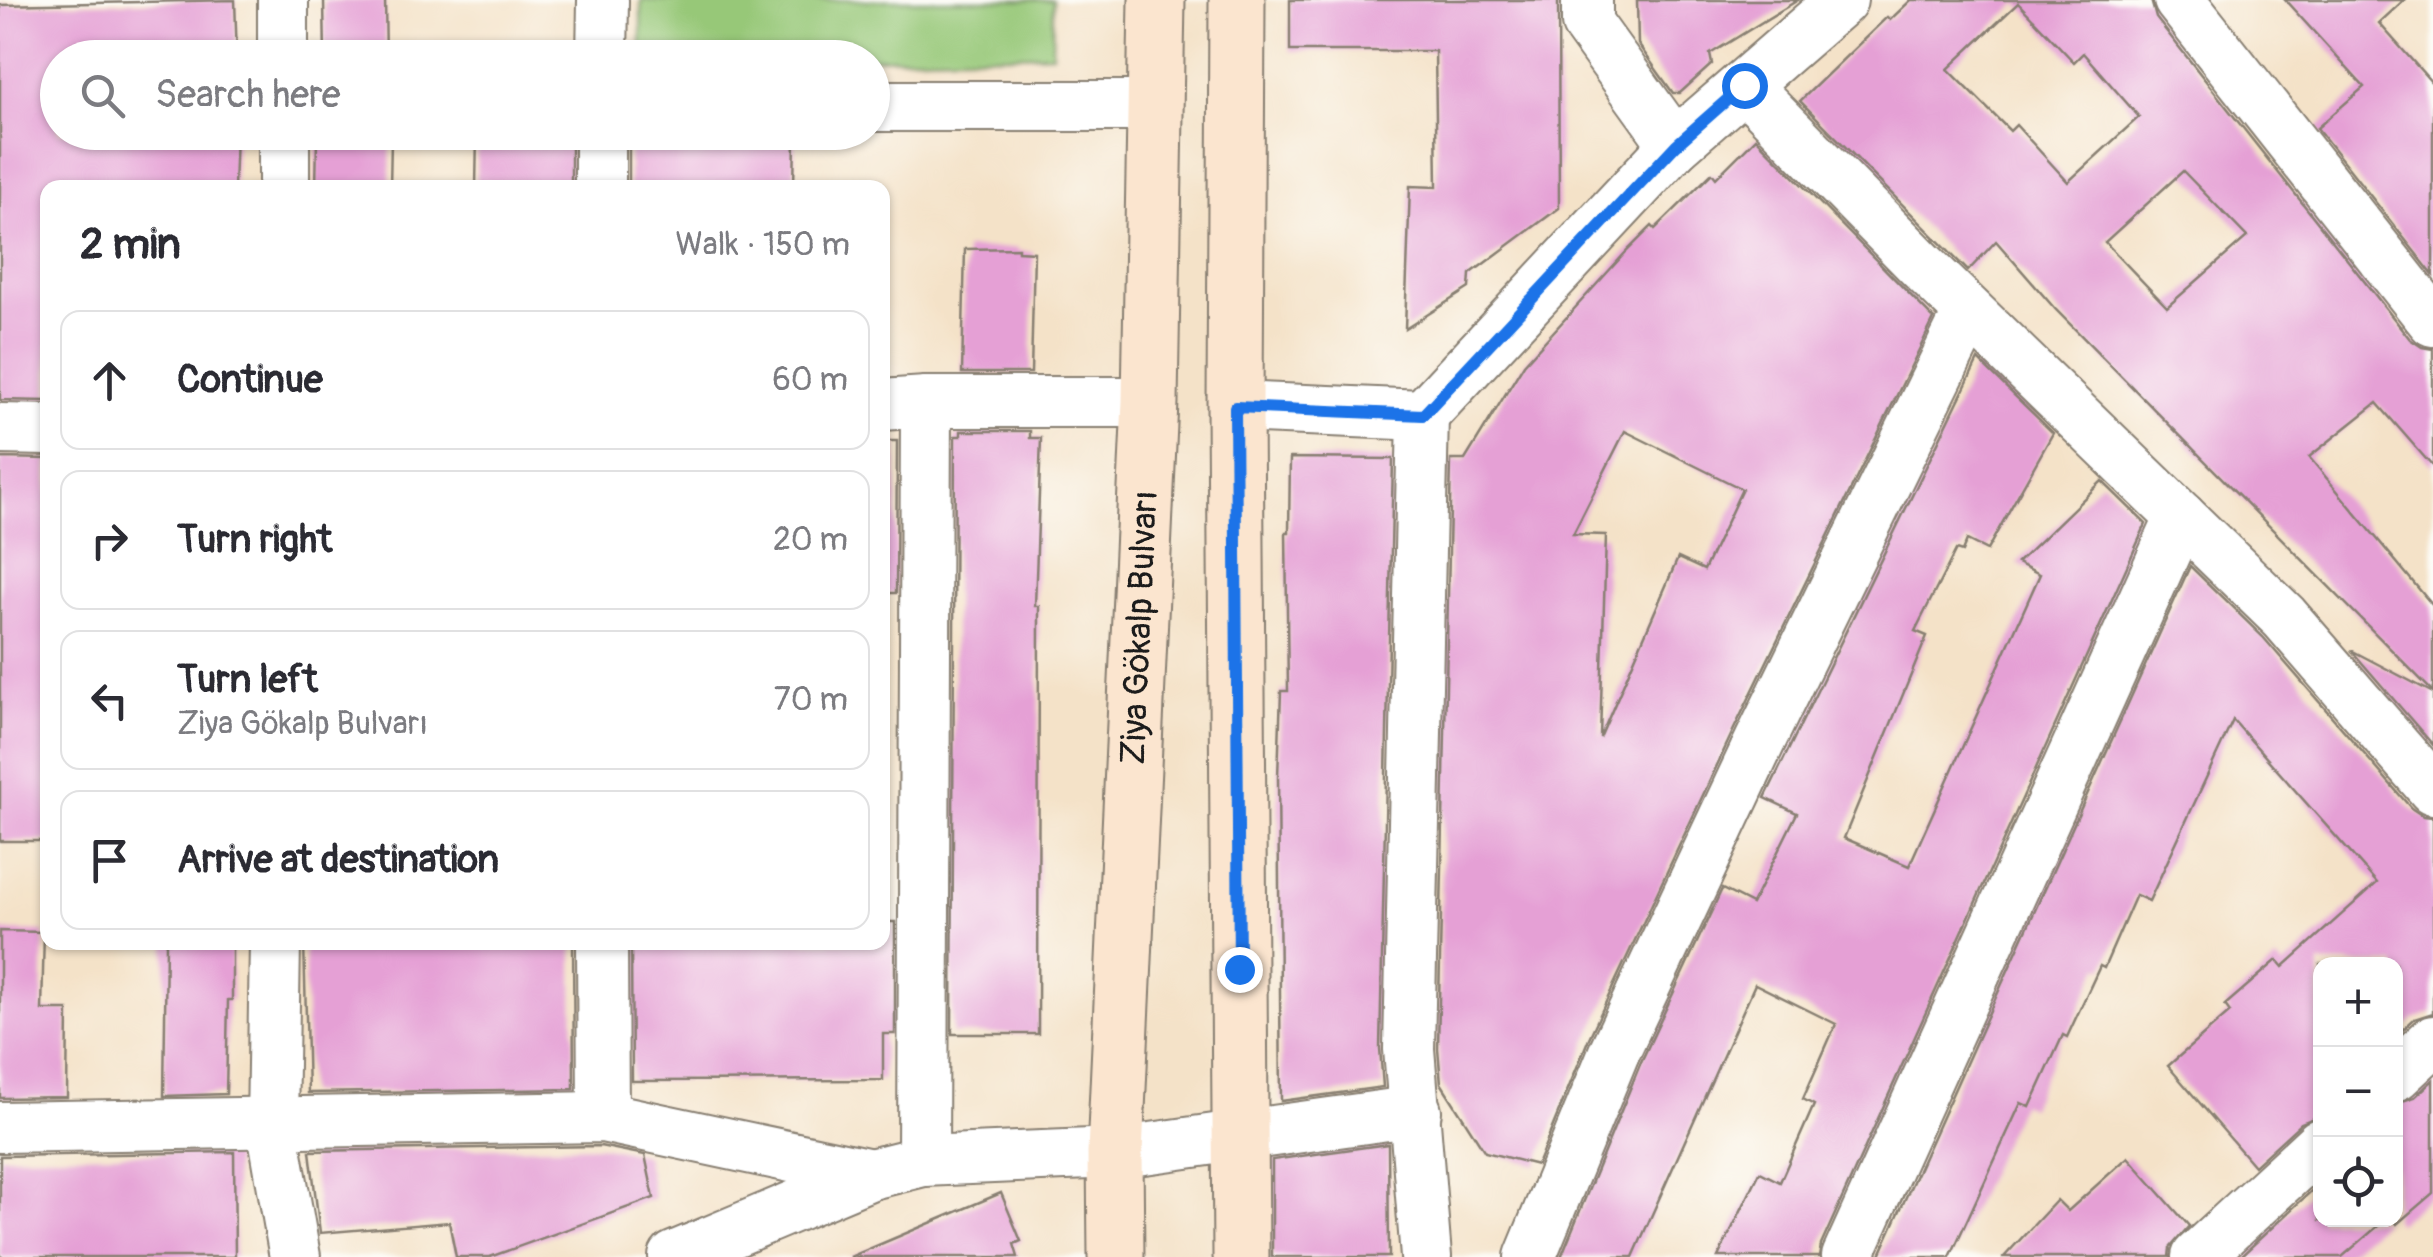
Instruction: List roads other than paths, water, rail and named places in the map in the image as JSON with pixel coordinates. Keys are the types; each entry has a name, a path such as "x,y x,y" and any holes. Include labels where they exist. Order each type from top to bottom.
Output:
{"main road":[{"name":"Ziya Gökalp Bulvarı","path":"1116,1257 1115,1154 1150,402 1157,0"},
{"path":"1237,0 1235,407 1241,1257"}],"street":[{"path":"283,0 283,40"},
{"path":"602,40 603,0"},
{"path":"1587,0 1587,24 1676,145"},
{"path":"1426,1257 1409,1049 1423,415 1676,145 1842,0"},
{"path":"2179,0 2433,322"},
{"path":"1744,85 1969,312 2284,617 2433,788"},
{"path":"890,106 1154,106"},
{"path":"284,150 284,180"},
{"path":"600,150 600,180"},
{"path":"1530,1257 1631,1016 1969,312"},
{"path":"923,1162 904,404 1150,402"},
{"path":"1235,407 1423,415"},
{"path":"0,430 40,430"},
{"path":"1847,1257 2181,517"},
{"path":"276,950 272,1124 294,1257"},
{"path":"602,950 603,1117"},
{"path":"2403,1068 2433,1040"},
{"path":"674,1257 871,1174 923,1162 1115,1154 1416,1111"},
{"path":"0,1127 603,1117 871,1174"},
{"path":"2197,1257 2313,1150"}]}
